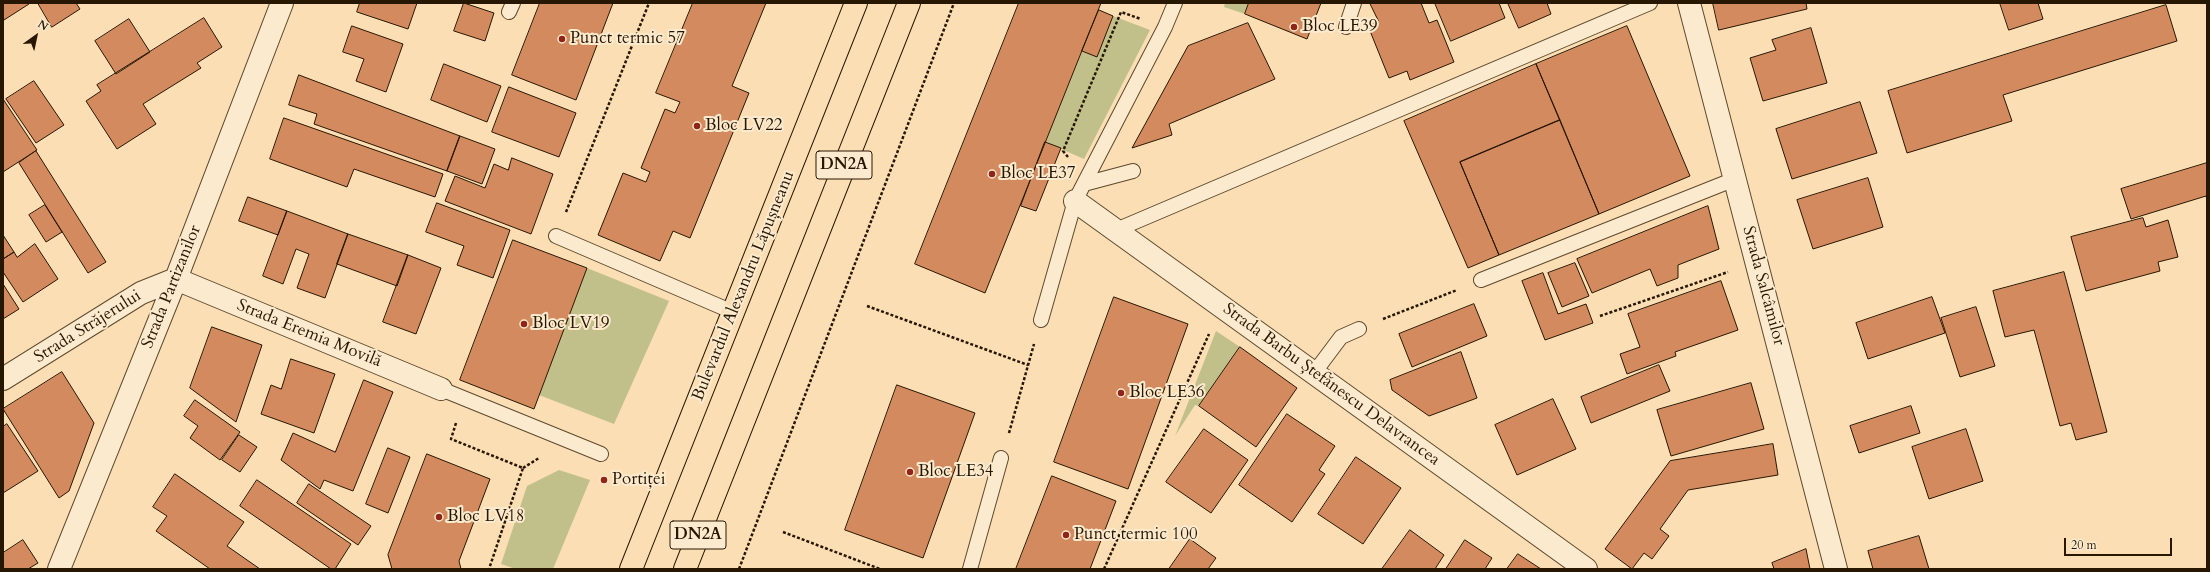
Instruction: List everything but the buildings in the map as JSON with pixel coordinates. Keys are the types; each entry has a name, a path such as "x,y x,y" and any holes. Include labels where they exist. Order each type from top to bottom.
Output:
{"main road":[{"name":"Bulevardul Alexandru Lăpușneanu","path":"631,569 856,3"},
{"name":"DN2A","path":"685,569 909,3"}],"street":[{"name":"Strada Partizanilor","path":"59,569 176,279 282,3"},
{"name":"Strada Salcâmilor","path":"1689,3 1836,569"},
{"name":"Strada Barbu Ștefănescu Delavrancea","path":"1082,187 1116,230 1586,569"},
{"name":"Strada Străjerului","path":"3,380 141,293 176,279"},
{"name":"Strada Eremia Movilă","path":"176,279 441,389"}],"lane":[{"path":"1041,320 1082,187 1165,28 1175,3"},
{"path":"1346,27 1354,3"},
{"path":"1116,230 1650,3"},
{"path":"1082,187 1134,171"},
{"path":"1481,280 1735,179"},
{"path":"556,236 733,312"},
{"path":"1314,372 1341,337 1359,329"},
{"path":"441,389 601,454"},
{"path":"970,569 1001,458"}],"path":[{"path":"556,236 649,3"},
{"path":"739,569 954,3"},
{"path":"1082,187 1063,151 1121,12 1165,28"},
{"path":"1600,316 1757,262"},
{"path":"1359,329 1481,280"},
{"path":"867,306 1028,365"},
{"path":"1104,569 1221,306"},
{"path":"1001,458 1041,320"},
{"path":"451,439 523,468 489,569"},
{"path":"783,532 880,569"}],"shaded area":[{"path":"1225,3 1249,3 1245,14 1224,7"},
{"path":"1113,16 1150,30 1084,159 1045,142 1082,51 1097,56"},
{"path":"587,268 669,301 614,424 539,395"},
{"path":"1216,331 1240,347 1199,406 1195,405 1175,436"},
{"path":"559,470 590,480 553,569 516,569 501,564 527,486"}],"place":[{"name":"Bloc LE39","path":"1294,27"},
{"name":"Punct termic 57","path":"562,39"},
{"name":"Bloc LV22","path":"697,126"},
{"name":"Bloc LE37","path":"992,174"},
{"name":"Bloc LV19","path":"524,324"},
{"name":"Bloc LE36","path":"1121,393"},
{"name":"Bloc LE34","path":"910,472"},
{"name":"Portiței","path":"604,480"},
{"name":"Bloc LV18","path":"439,517"},
{"name":"Punct termic 100","path":"1066,535"}]}
